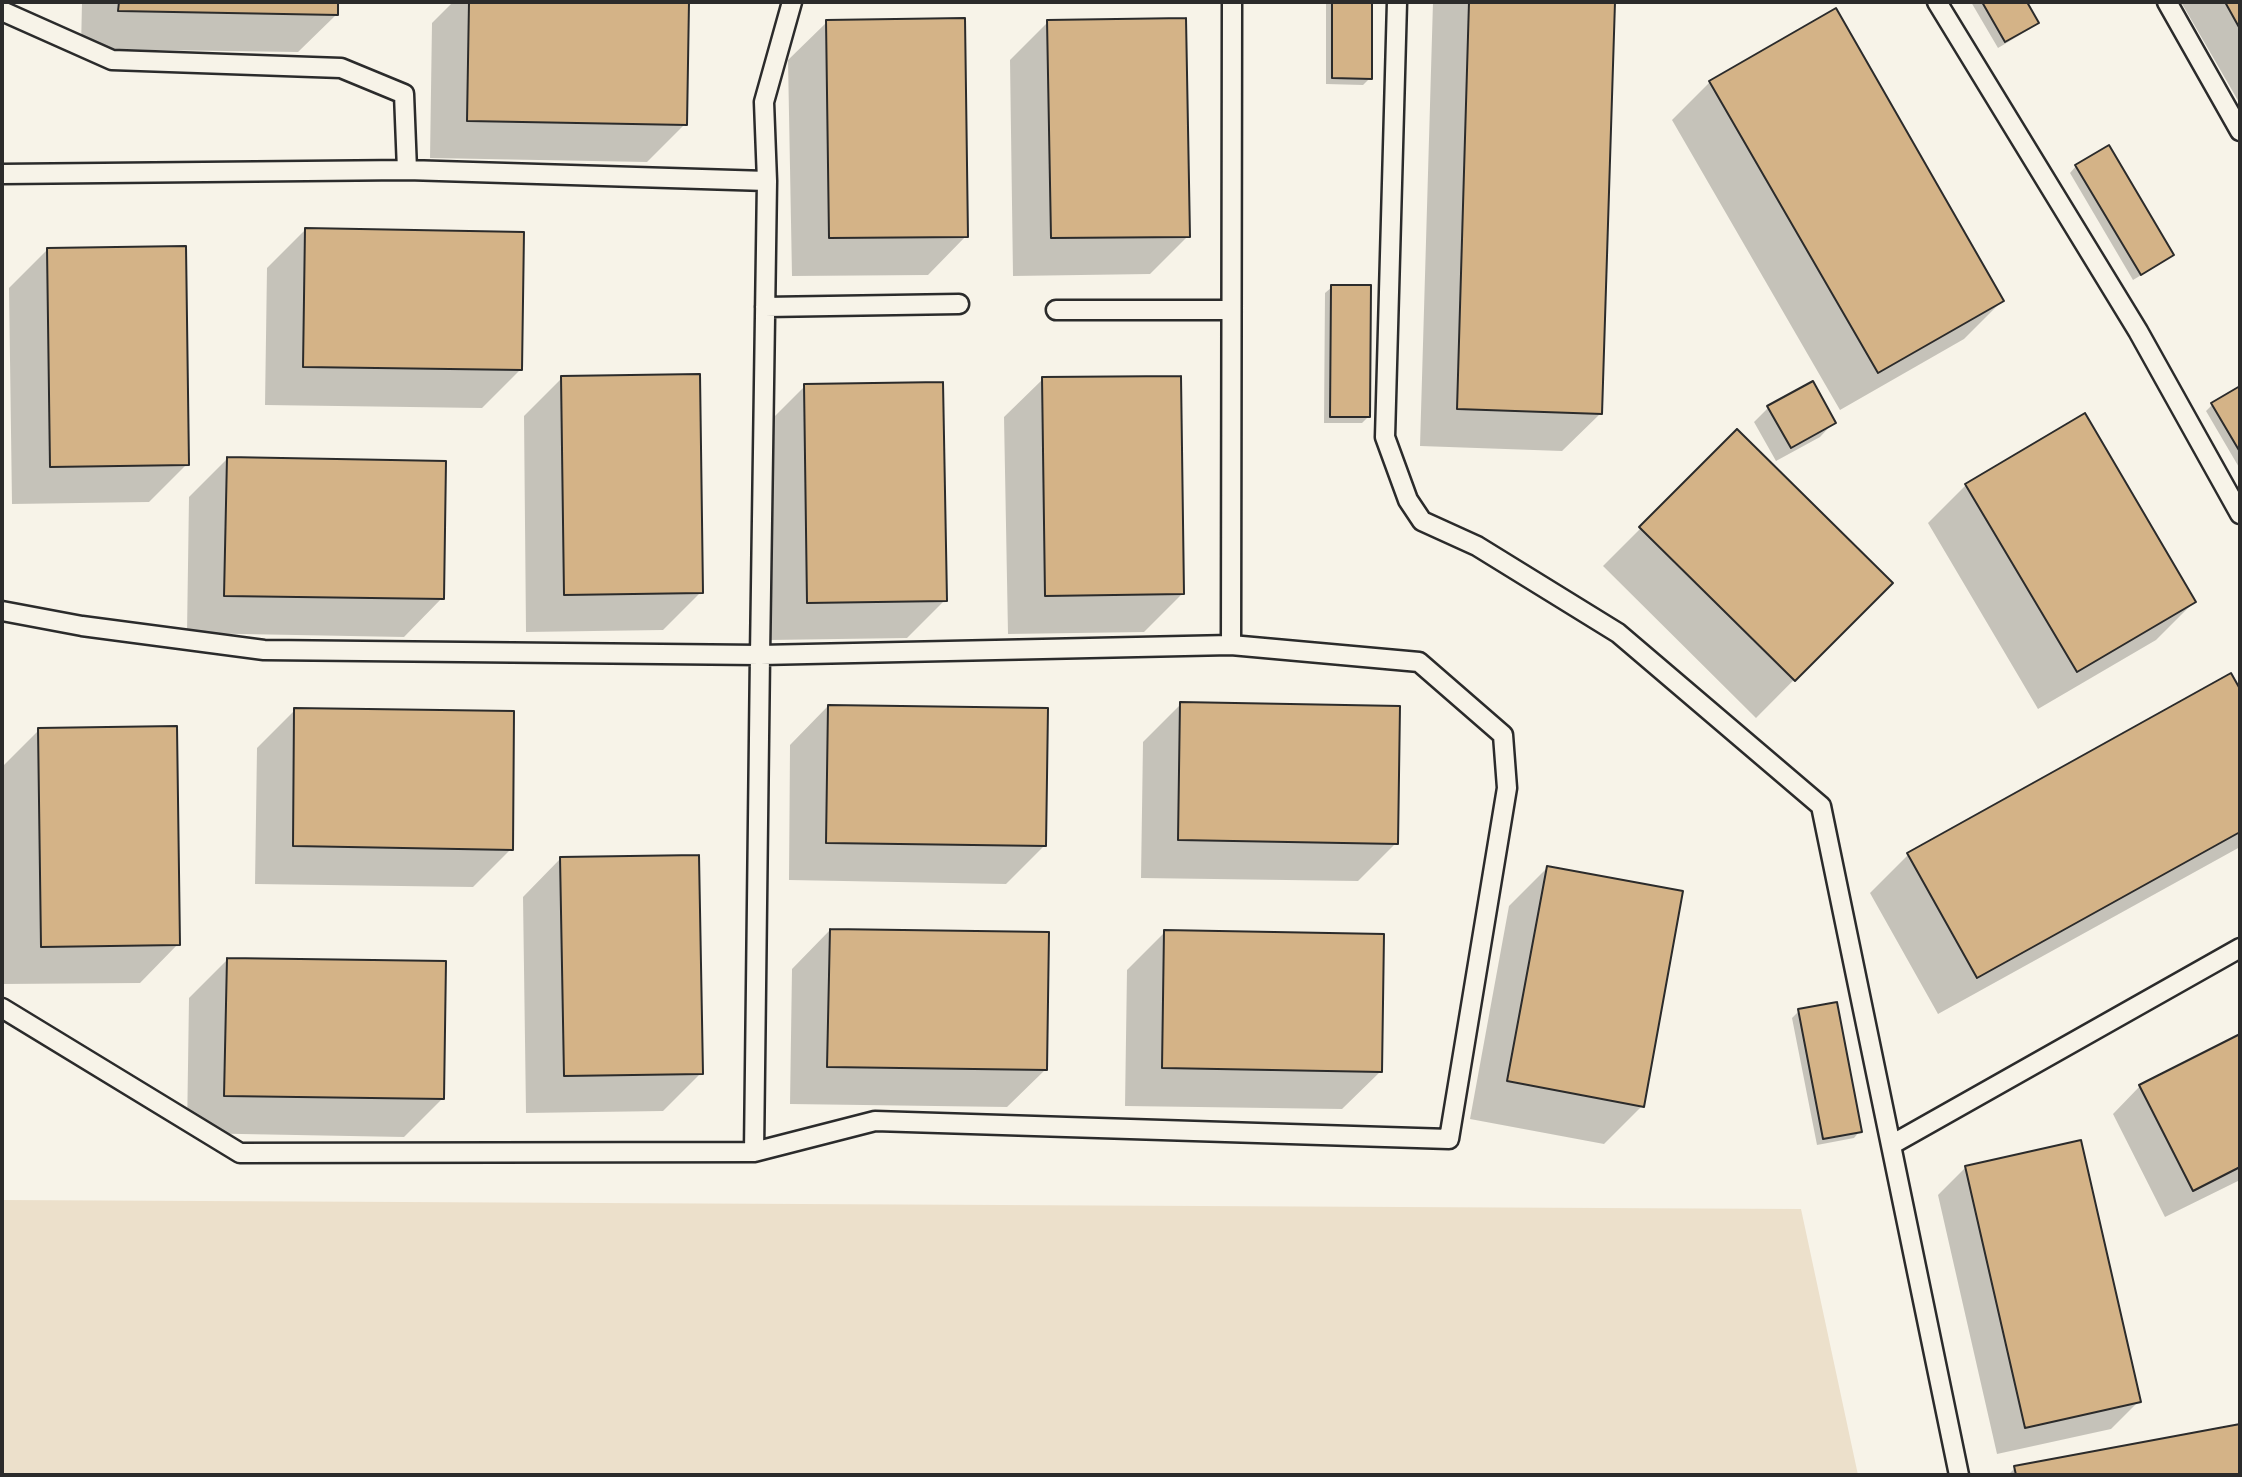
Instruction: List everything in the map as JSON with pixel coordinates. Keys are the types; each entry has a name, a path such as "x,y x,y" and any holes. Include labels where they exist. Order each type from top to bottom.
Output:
{"lane":[{"path":"754,1152 767,181 764,102 792,2"},
{"path":"1231,645 1232,2"},
{"path":"1397,2 1385,437 1408,500 1422,522 1477,546 1618,633 1821,806 1959,1475"},
{"path":"1937,2 2138,331 2240,514"},
{"path":"2167,2 2240,131"},
{"path":"2,11 112,60 341,68 404,94 407,170"},
{"path":"2,174 407,170 767,181"},
{"path":"765,307 959,304"},
{"path":"1056,310 1231,310"},
{"path":"2,611 82,626 264,650 760,655 1231,645 1419,662 1503,735 1507,788 1449,1139 875,1121 754,1152 240,1153 2,1008"},
{"path":"1891,1145 2240,948"}],"shaded area":[{"path":"2,1200 1801,1209 1858,1475 2,1475"}],"building":[{"path":"119,2 338,2 338,15 118,11"},
{"path":"469,2 689,2 687,125 467,121"},
{"path":"1332,2 1372,2 1372,79 1332,78"},
{"path":"1469,2 1615,2 1602,414 1457,409"},
{"path":"1982,2 2027,2 2039,23 2005,42"},
{"path":"2225,2 2240,2 2240,29"},
{"path":"1836,8 2004,301 1878,373 1709,81"},
{"path":"965,18 968,237 829,238 826,20"},
{"path":"1186,18 1190,237 1051,238 1047,20"},
{"path":"2109,145 2174,255 2141,275 2075,165"},
{"path":"305,228 524,232 522,370 303,367"},
{"path":"186,246 189,465 50,467 47,248"},
{"path":"1331,285 1371,285 1370,417 1330,417"},
{"path":"700,374 703,593 564,595 561,376"},
{"path":"1181,376 1184,594 1045,596 1042,377"},
{"path":"1813,381 1836,423 1791,448 1767,406"},
{"path":"943,382 947,601 807,603 804,384"},
{"path":"2240,386 2240,452 2211,403"},
{"path":"2085,413 2196,602 2077,672 1965,484"},
{"path":"1737,429 1893,583 1795,681 1639,527"},
{"path":"227,457 446,461 444,599 224,596"},
{"path":"2231,673 2240,689 2240,832 1977,978 1907,853"},
{"path":"1180,702 1400,706 1398,844 1178,840"},
{"path":"828,705 1048,708 1046,846 826,843"},
{"path":"294,708 514,711 513,850 293,846"},
{"path":"177,726 180,945 41,947 38,728"},
{"path":"699,855 703,1074 564,1076 560,857"},
{"path":"1547,866 1683,891 1644,1107 1507,1081"},
{"path":"830,929 1049,932 1047,1070 827,1067"},
{"path":"1164,930 1384,934 1382,1072 1162,1068"},
{"path":"227,958 446,961 444,1099 224,1096"},
{"path":"1837,1002 1862,1132 1823,1139 1798,1009"},
{"path":"2240,1034 2240,1167 2193,1191 2139,1085"},
{"path":"2081,1140 2141,1402 2025,1428 1965,1166"},
{"path":"2240,1424 2240,1475 2016,1475 2014,1466"}]}
